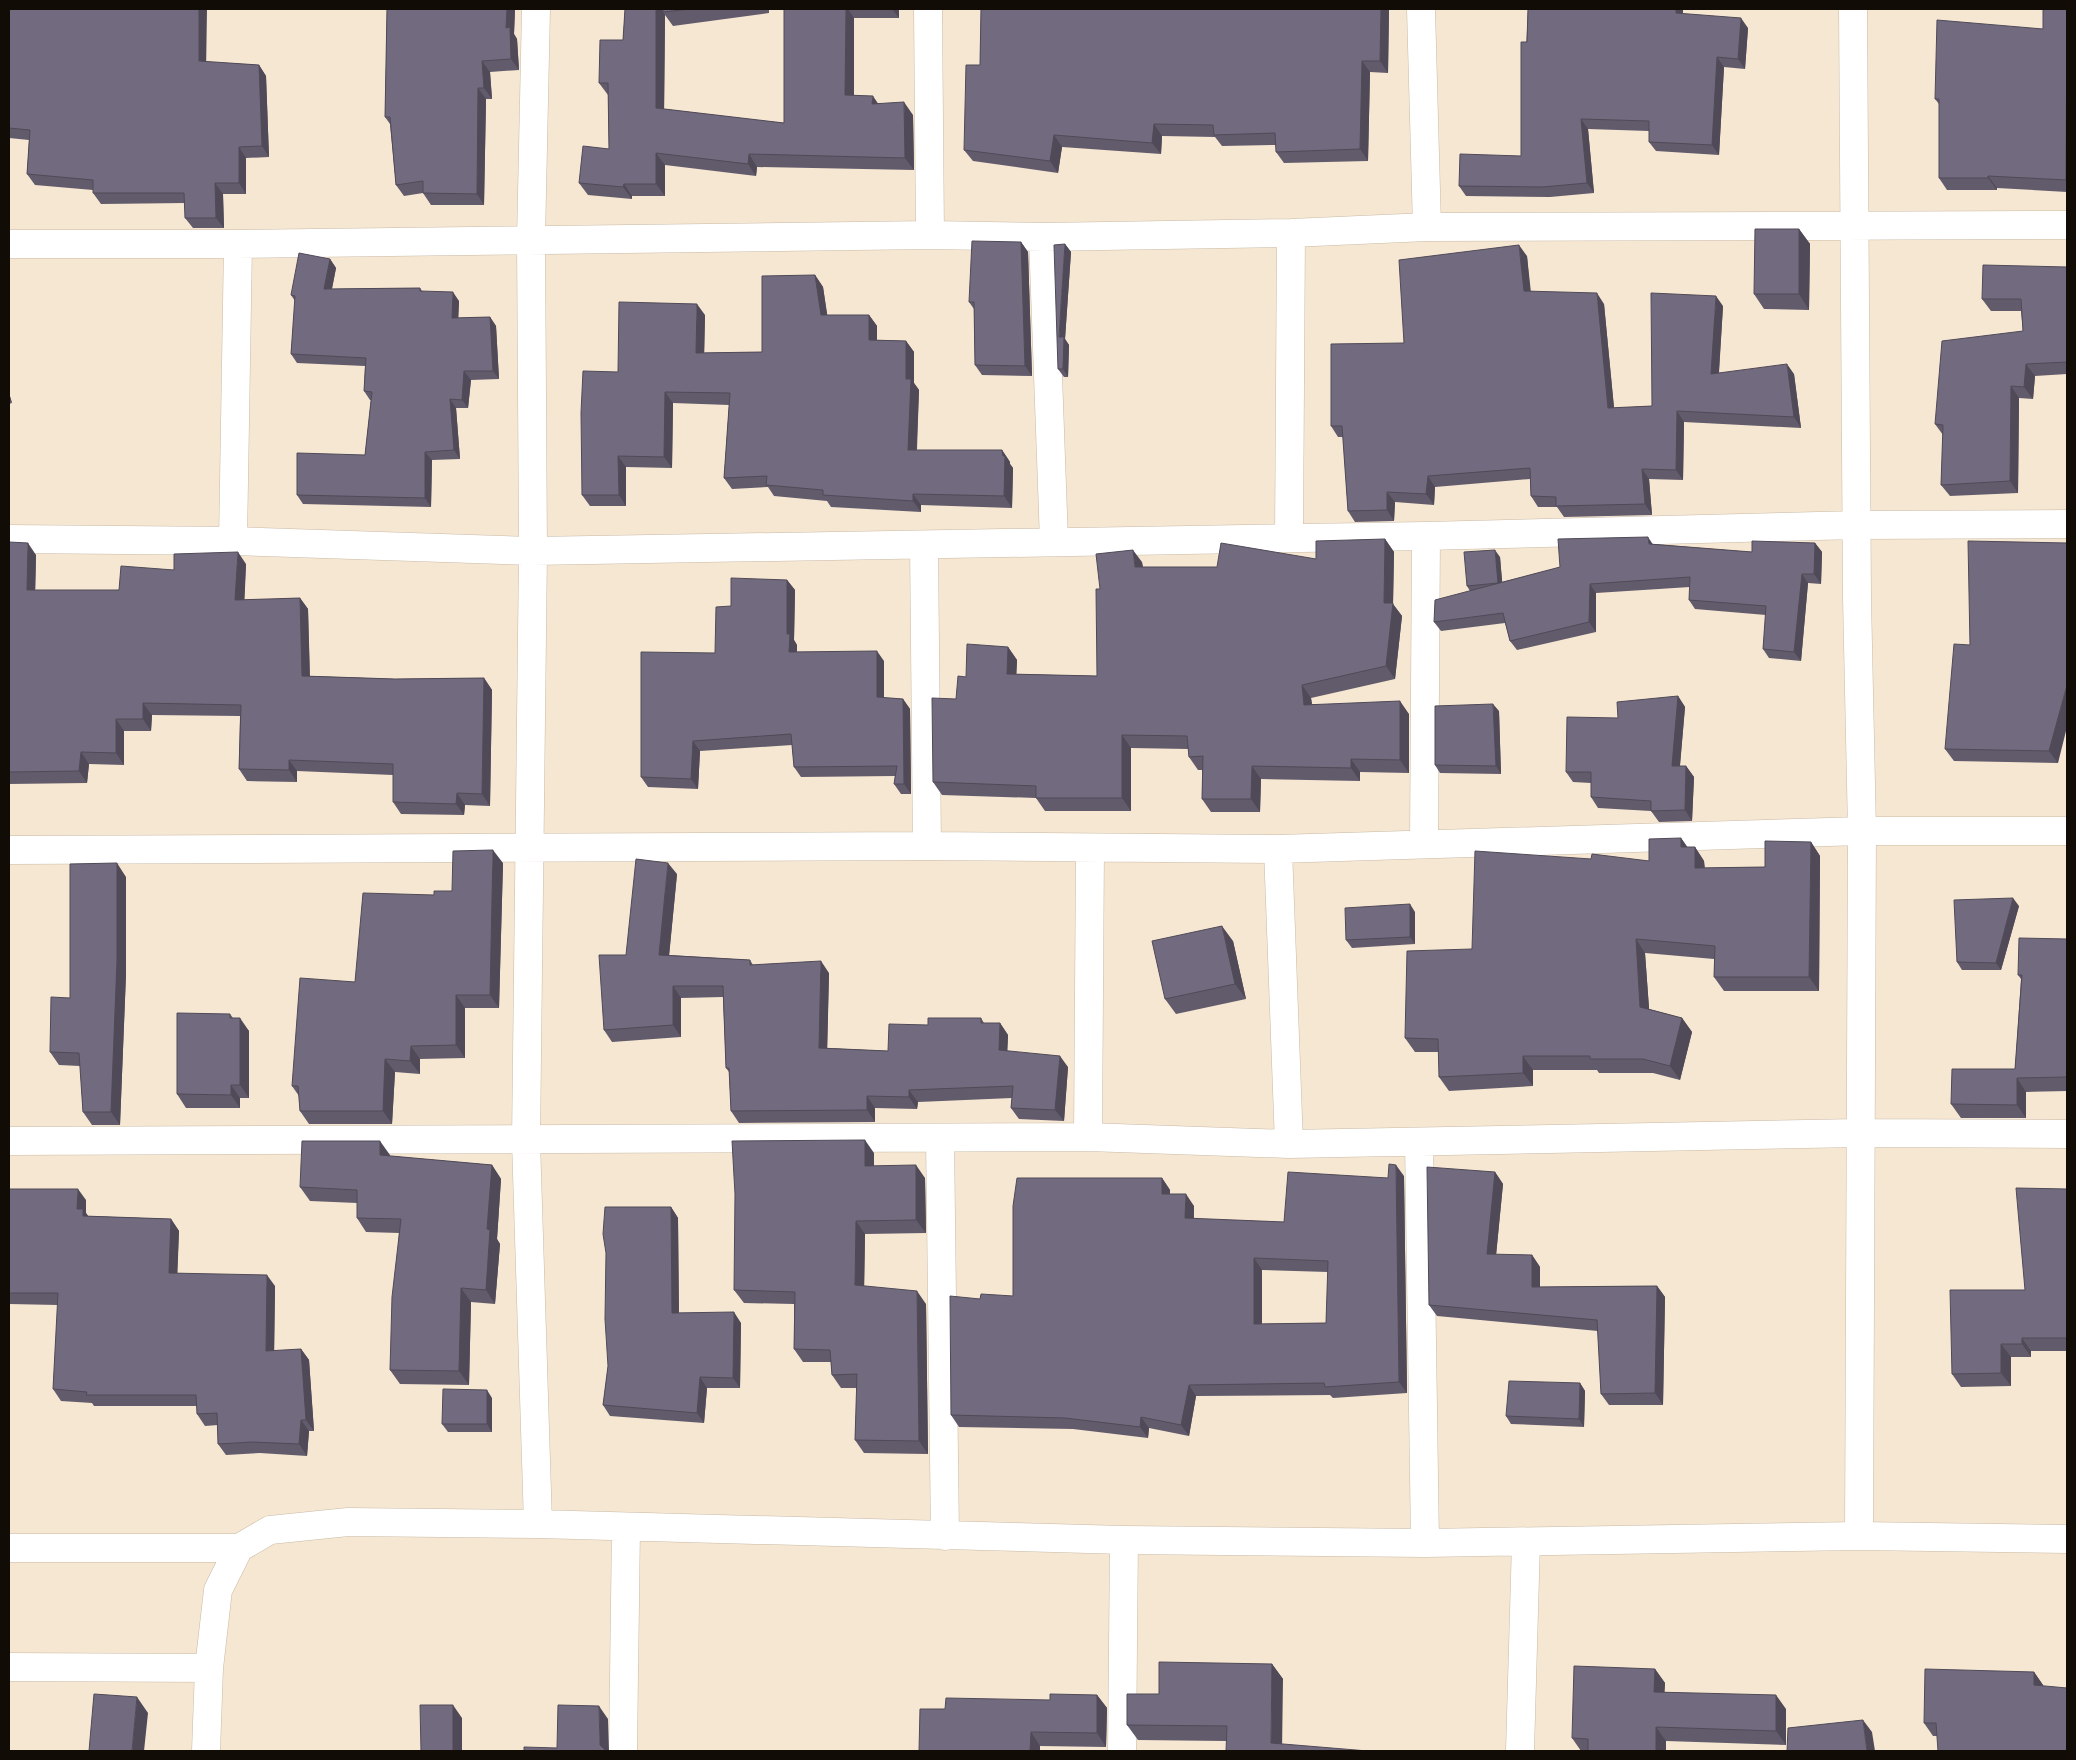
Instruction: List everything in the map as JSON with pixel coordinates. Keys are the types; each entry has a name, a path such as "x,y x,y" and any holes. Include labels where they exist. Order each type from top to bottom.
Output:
{"street":[{"path":"536,9 531,239 533,551 526,1141 538,1524"},
{"path":"928,9 930,236"},
{"path":"1421,9 1427,228"},
{"path":"1852,9 1862,831 1859,1133 1859,1536"},
{"path":"9,244 238,244 531,239 930,236 1043,237 1290,233 1427,228 2067,225"},
{"path":"1288,537 1290,233"},
{"path":"1043,237 1054,541"},
{"path":"233,541 238,244"},
{"path":"9,540 233,541 533,551 1426,536 1857,525 2067,524"},
{"path":"1424,842 1426,536"},
{"path":"924,545 927,846"},
{"path":"9,850 927,846 1278,848 1424,842 1862,831 2067,831"},
{"path":"1088,1137 1090,848"},
{"path":"1278,848 1289,1144"},
{"path":"9,1141 526,1141 1088,1137 1289,1144 1859,1133 2067,1134"},
{"path":"940,1138 945,1536"},
{"path":"1419,1142 1425,1543"},
{"path":"9,1548 239,1548 270,1530 348,1522 538,1524 1124,1540 1425,1543 1859,1536 2067,1540"},
{"path":"623,1751 626,1527"},
{"path":"1122,1751 1124,1540"},
{"path":"1520,1751 1526,1542"},
{"path":"206,1751 209,1668 218,1590 239,1548"},
{"path":"9,1667 209,1668"}],"building":[{"path":"9,9 199,9 199,61 259,65 262,146 239,147 239,183 215,183 216,218 185,218 184,193 93,193 93,180 27,174 30,130 9,128"},
{"path":"387,9 507,9 506,28 510,27 511,59 482,61 484,88 478,88 477,194 423,193 423,181 396,185 390,117 385,117"},
{"path":"625,9 656,9 656,108 784,123 784,9 846,9 845,95 873,96 872,104 904,102 905,158 749,154 748,164 656,153 656,184 624,184 623,187 579,183 583,146 609,149 608,83 599,83 600,40 623,40"},
{"path":"663,9 691,9 663,12"},
{"path":"981,9 1381,9 1380,61 1362,61 1360,149 1276,152 1275,133 1214,135 1213,125 1154,124 1152,143 1054,135 1050,161 964,150 966,65 980,65"},
{"path":"1528,9 1676,9 1676,13 1741,18 1738,59 1717,57 1712,145 1649,142 1649,121 1581,119 1587,183 1543,187 1459,186 1460,154 1521,156 1521,42 1527,42"},
{"path":"2043,9 2067,9 2066,180 1988,176 1988,178 1939,178 1939,99 1935,99 1937,20 2043,29"},
{"path":"1755,229 1799,229 1799,294 1754,294"},
{"path":"972,241 1021,242 1025,366 975,365 974,302 969,302"},
{"path":"1065,244 1059,337 1064,337 1063,369 1058,369 1054,245"},
{"path":"1519,245 1524,291 1597,293 1608,408 1652,406 1651,293 1716,296 1711,374 1787,364 1794,417 1677,411 1676,470 1642,469 1645,504 1556,506 1556,497 1531,496 1530,468 1428,476 1426,494 1387,492 1387,510 1348,511 1342,426 1331,426 1331,344 1404,343 1399,260"},
{"path":"299,253 330,259 324,289 420,288 420,291 453,292 452,318 490,317 493,371 464,371 462,400 450,399 454,450 425,452 425,498 297,495 297,453 365,455 372,392 364,391 366,358 291,354 295,296 291,295"},
{"path":"1983,265 2067,267 2067,362 2026,364 2024,387 2011,386 2010,481 1941,485 1943,425 1935,424 1942,341 2023,331 2021,299 1982,299"},
{"path":"815,275 821,315 869,315 869,340 906,341 906,379 911,379 908,450 1002,450 1003,456 1005,456 1004,496 913,494 913,501 823,495 823,490 766,485 767,476 724,478 730,393 665,392 664,457 618,456 619,495 582,495 581,413 583,371 618,372 619,302 697,304 696,353 762,352 762,276"},
{"path":"1648,537 1649,544 1752,552 1752,541 1815,543 1814,574 1802,574 1794,652 1763,649 1766,606 1689,600 1690,577 1590,584 1589,622 1510,641 1503,613 1434,622 1435,600 1560,567 1558,539"},
{"path":"1385,539 1384,603 1393,603 1386,666 1302,685 1304,705 1400,701 1400,760 1351,759 1351,768 1252,766 1251,799 1202,799 1203,756 1189,757 1187,736 1122,735 1122,798 1036,798 1036,786 933,782 932,698 956,699 958,676 966,677 967,644 1008,647 1007,674 1097,676 1096,589 1100,589 1096,554 1133,550 1135,567 1217,567 1221,543 1316,559 1316,541"},
{"path":"1968,541 2067,543 2067,685 2049,751 1945,749 1954,644 1970,645"},
{"path":"9,542 28,543 27,590 119,590 121,566 174,570 174,554 238,552 235,600 300,598 302,676 395,679 484,678 482,794 457,793 456,804 393,802 393,764 289,760 289,770 239,769 241,705 143,703 143,719 116,719 116,753 81,752 79,771 9,772"},
{"path":"1495,550 1498,583 1467,586 1464,552"},
{"path":"731,578 787,580 789,652 877,651 877,697 903,699 904,784 894,784 897,766 794,767 791,734 693,741 691,779 641,777 641,652 715,653 716,607 731,606"},
{"path":"1678,696 1672,766 1686,766 1685,810 1651,811 1651,801 1591,797 1591,772 1566,772 1567,717 1618,718 1617,702"},
{"path":"1493,704 1496,766 1435,765 1435,706"},
{"path":"1681,838 1681,847 1695,847 1695,868 1765,867 1765,841 1811,842 1809,977 1714,977 1715,946 1636,939 1640,1007 1682,1018 1670,1066 1643,1059 1590,1059 1590,1056 1523,1056 1523,1073 1439,1077 1438,1039 1405,1038 1407,951 1472,949 1475,851 1591,859 1592,854 1649,861 1649,839"},
{"path":"493,850 490,995 456,995 456,1045 411,1046 410,1061 385,1059 383,1111 300,1111 298,1086 292,1086 300,978 355,982 363,893 434,895 434,891 452,891 453,851"},
{"path":"636,859 668,863 659,955 750,960 750,965 821,961 819,1048 888,1051 889,1024 928,1025 928,1018 981,1018 981,1023 1000,1023 999,1050 1060,1056 1055,1110 1011,1108 1013,1086 909,1090 909,1097 867,1096 867,1110 731,1111 729,1068 726,1068 723,986 673,986 673,1025 604,1030 599,955 626,955"},
{"path":"117,863 117,961 111,1112 83,1112 79,1053 50,1052 51,997 70,998 70,864"},
{"path":"2013,898 1996,963 1957,962 1954,900"},
{"path":"1410,904 1410,937 1346,940 1345,908"},
{"path":"1222,926 1235,984 1165,999 1152,941"},
{"path":"2019,938 2067,939 2067,1077 2017,1078 2017,1105 1951,1104 1952,1069 2015,1069 2022,975 2018,975"},
{"path":"177,1013 230,1014 230,1018 240,1018 240,1085 231,1085 231,1095 177,1094"},
{"path":"865,1140 865,1166 916,1165 916,1220 856,1221 855,1285 917,1291 919,1441 855,1440 857,1374 832,1375 830,1350 794,1349 795,1292 734,1290 735,1194 732,1141"},
{"path":"302,1141 380,1141 380,1155 492,1165 487,1229 490,1230 486,1290 461,1288 459,1371 390,1370 392,1297 401,1219 357,1218 357,1190 300,1187"},
{"path":"1389,1164 1396,1165 1399,1382 1325,1387 1324,1383 1189,1385 1181,1425 1141,1417 1140,1427 1065,1418 951,1415 950,1296 980,1299 981,1294 1013,1296 1013,1206 1017,1178 1162,1178 1162,1194 1186,1194 1185,1218 1284,1222 1288,1172 1388,1178","holes":["1254,1258 1328,1261 1326,1323 1254,1324"]},
{"path":"1427,1167 1495,1172 1487,1254 1532,1255 1532,1287 1657,1286 1655,1393 1601,1394 1597,1320 1429,1305"},
{"path":"2016,1188 2067,1189 2067,1338 2022,1338 2022,1344 2001,1344 2001,1373 1952,1374 1950,1290 2025,1290"},
{"path":"9,1189 78,1189 77,1209 83,1209 83,1216 171,1219 169,1273 267,1275 266,1351 301,1349 306,1420 301,1420 299,1444 252,1442 218,1444 217,1413 197,1414 196,1395 86,1395 87,1392 53,1389 58,1293 9,1293"},
{"path":"605,1207 671,1207 672,1313 734,1312 733,1378 700,1377 697,1413 603,1405 608,1366 605,1319 606,1253 603,1234"},
{"path":"1509,1381 1580,1383 1579,1419 1506,1416"},
{"path":"443,1389 487,1390 487,1424 442,1424"},
{"path":"1159,1662 1272,1664 1271,1743 1368,1751 1226,1751 1227,1726 1127,1725 1127,1694 1159,1694"},
{"path":"1574,1666 1655,1669 1654,1692 1776,1695 1776,1731 1656,1727 1656,1751 1588,1751 1588,1739 1572,1738"},
{"path":"1925,1669 2034,1672 2034,1685 2067,1688 2067,1751 1938,1751 1936,1723 1924,1723"},
{"path":"94,1694 137,1697 132,1751 89,1751"},
{"path":"1050,1694 1097,1695 1097,1733 1031,1732 1030,1751 919,1751 920,1709 945,1709 946,1698 1050,1700"},
{"path":"420,1705 453,1705 453,1751 421,1751"},
{"path":"558,1705 599,1706 600,1745 606,1751 524,1751 524,1747 557,1748"},
{"path":"1863,1720 1867,1751 1787,1751 1788,1728"}]}
